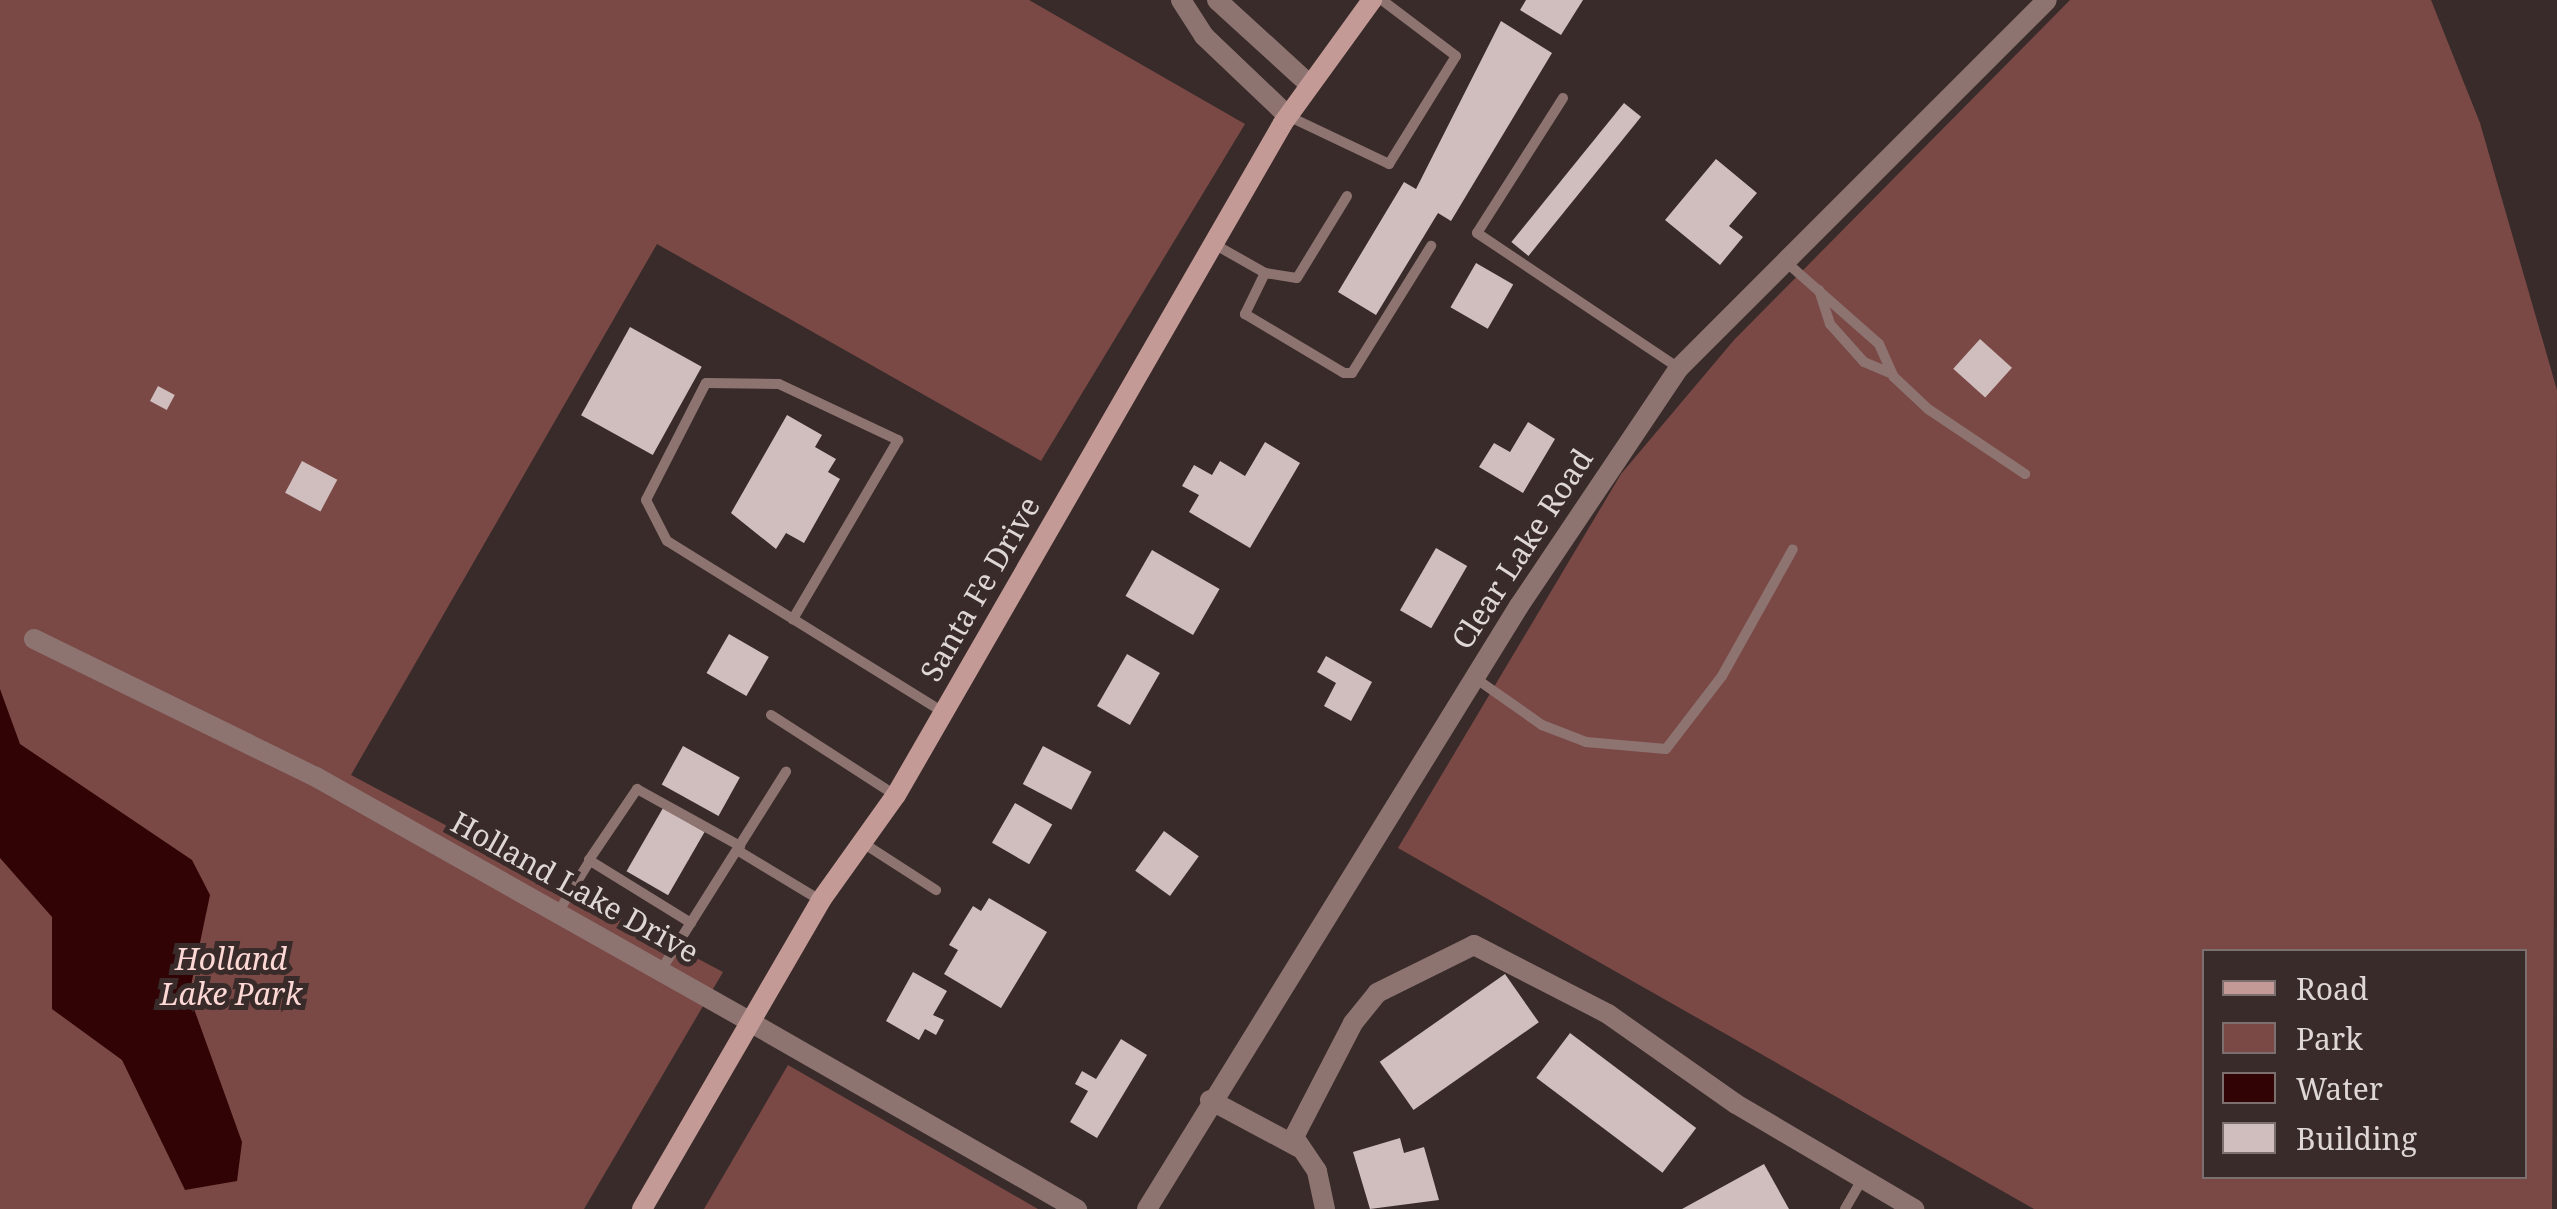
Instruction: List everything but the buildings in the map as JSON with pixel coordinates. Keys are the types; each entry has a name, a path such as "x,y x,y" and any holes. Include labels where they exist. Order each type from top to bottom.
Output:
{"main road":[{"name":"Santa Fe Drive","path":"642,1209 821,900 896,795 1288,116 1372,0"}],"street":[{"path":"1181,0 1204,36 1288,116"},
{"path":"1218,0 1310,84"},
{"name":"Clear Lake Road","path":"1148,1209 1210,1100 1474,677 1678,368 2047,0"},
{"name":"Holland Lake Drive","path":"34,638 316,777 556,915 664,967 750,1022 1077,1209"},
{"path":"1298,1147 1296,1126 1365,1003 1448,950 1474,945 1608,1014 1862,1180 1914,1209"},
{"path":"1210,1100 1298,1147 1317,1171 1325,1209"}],"lane":[{"path":"1288,116 1389,164 1456,56 1382,0"},
{"path":"1564,98 1477,233 1678,368"},
{"path":"1214,244 1265,273 1297,278 1347,196"},
{"path":"1265,273 1245,314 1352,373 1431,246"},
{"path":"1786,262 1879,344 1893,374"},
{"path":"1819,290 1830,324 1864,362 1893,374 2025,474"},
{"path":"793,619 898,440 779,384 706,383 646,500 666,541 944,712"},
{"path":"1474,677 1542,725 1586,742 1666,749 1722,676 1793,549"},
{"path":"770,715 896,795"},
{"path":"664,967 786,772"},
{"path":"556,915 637,788 821,900"},
{"path":"863,843 936,890"},
{"path":"589,862 691,923"},
{"path":"1845,1209 1862,1180"}],"green space":[{"name":"Holland Lake Park","path":"0,0 1029,0 1245,124 1041,461 657,244 351,775 723,972 584,1209 0,1209"},
{"path":"2070,0 2431,0 2480,123 2557,390 2552,1209 2034,1209 1398,848 1621,474 1734,340"},
{"path":"788,1065 1038,1209 704,1209"}],"water":[{"path":"0,689 20,744 192,860 210,895 189,995 242,1142 237,1181 185,1190 122,1060 52,1009 52,917 0,858"}]}
